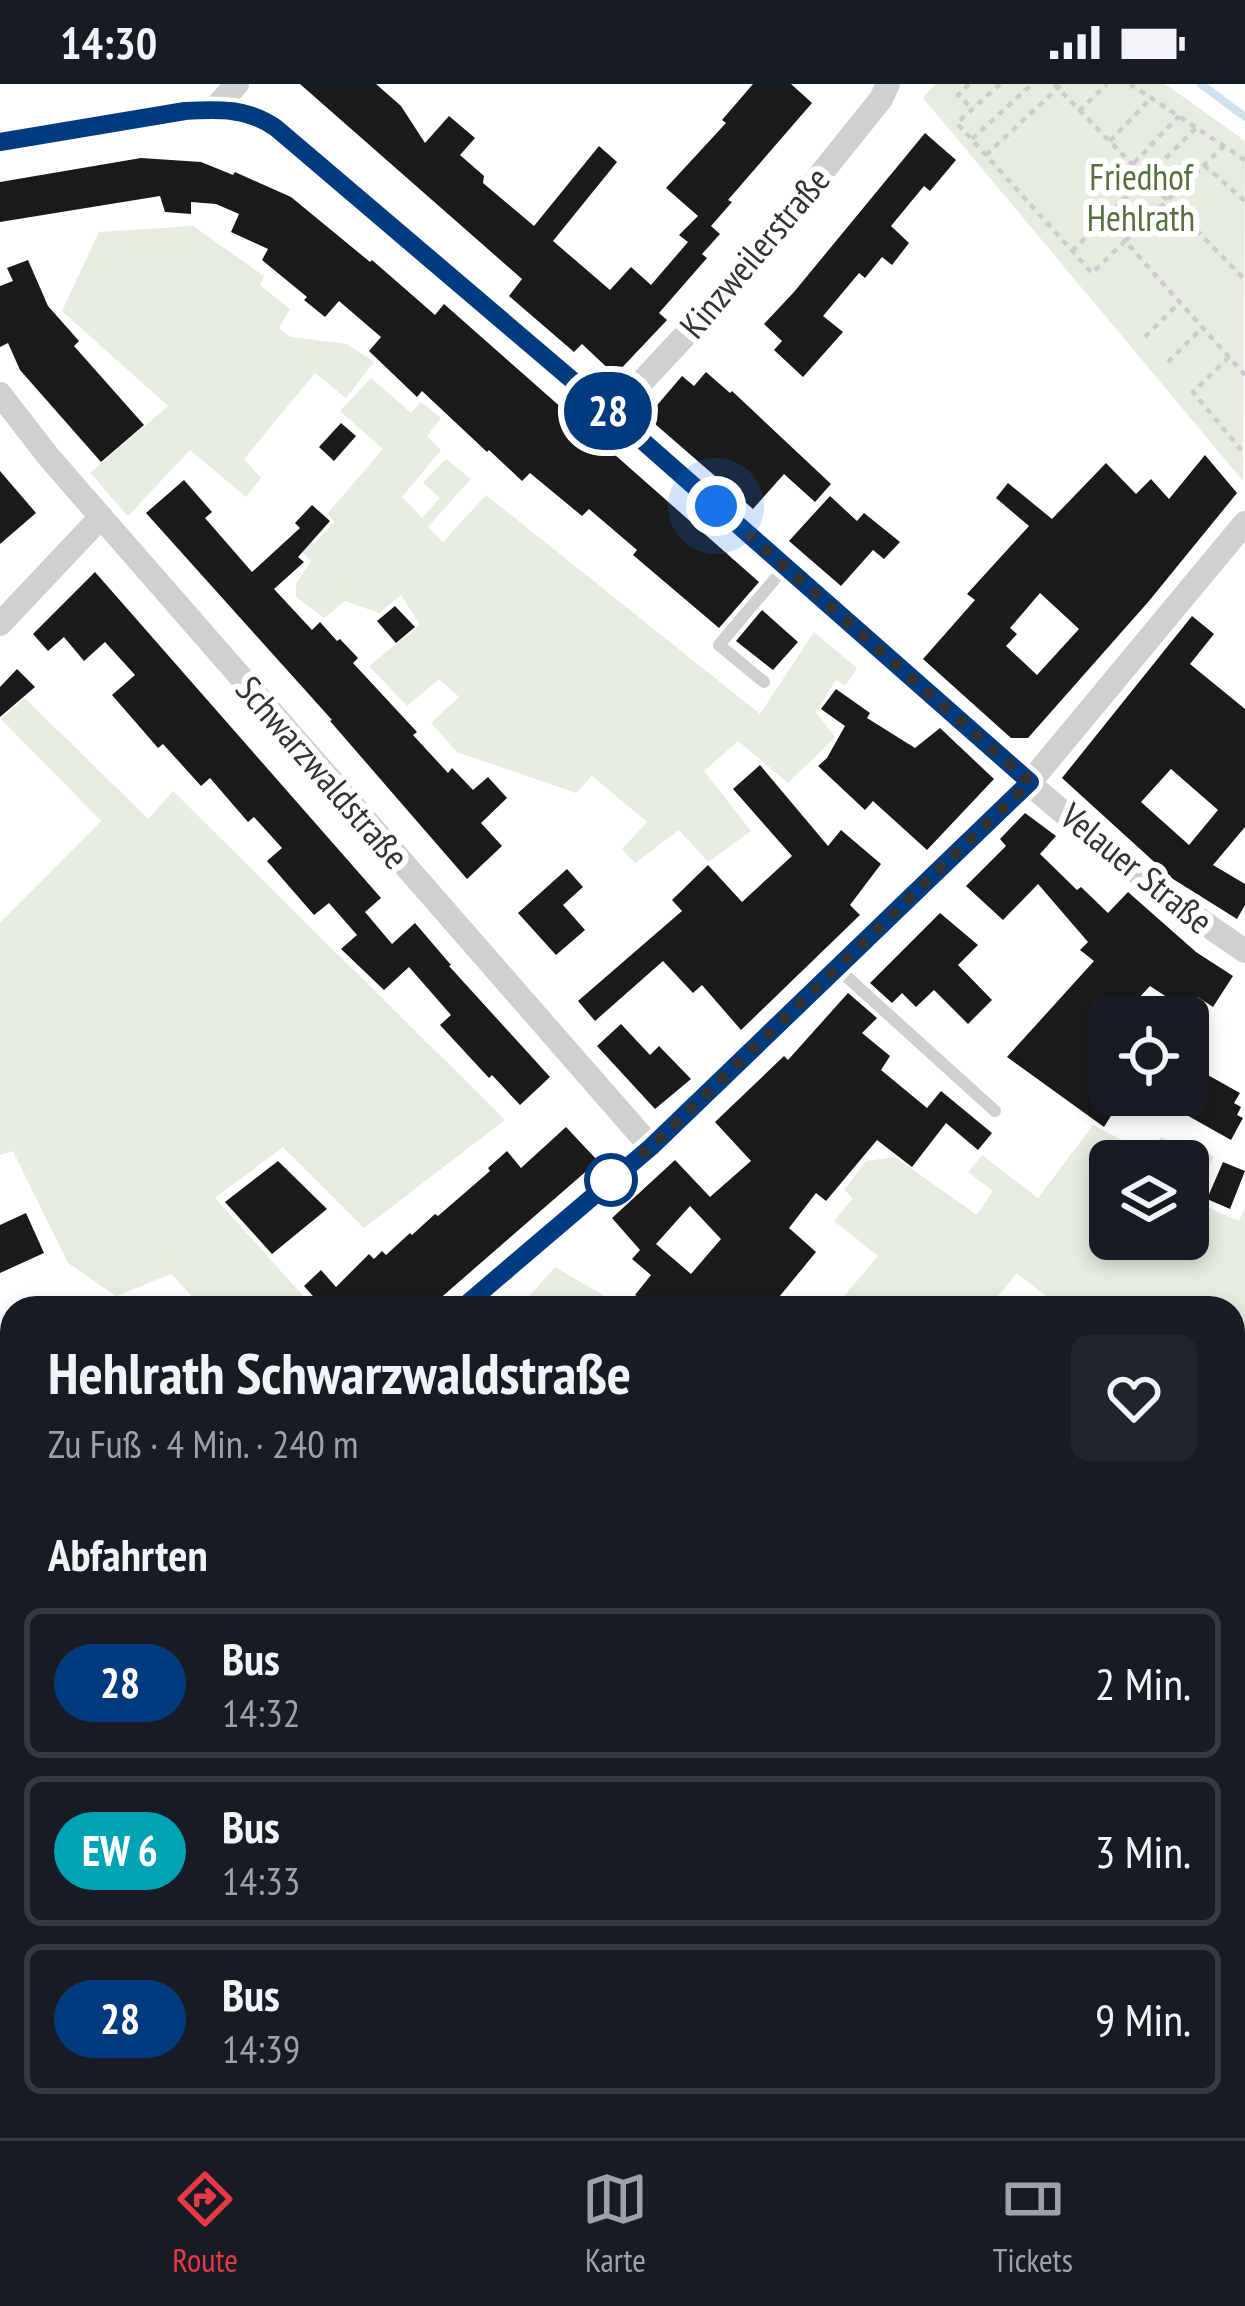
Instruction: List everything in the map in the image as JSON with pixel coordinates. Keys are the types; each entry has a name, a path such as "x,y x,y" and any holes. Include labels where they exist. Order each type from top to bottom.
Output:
{"street":[{"path":"214,109 237,84"},
{"name":"Kinzweilerstraße","path":"612,414 731,286 881,99 888,84"},
{"path":"0,142 185,111 214,109 259,116 612,414 1030,782"},
{"name":"Schwarzwaldstraße","path":"0,394 100,518 651,1147"},
{"path":"0,624 100,518"},
{"path":"476,1296 651,1147 1030,782 1245,523"},
{"name":"Velauer Straße","path":"1030,782 1186,911 1245,951"}],"lane":[{"path":"764,682 719,645 785,566"},
{"path":"837,968 995,1111"}],"path":[{"path":"969,84 958,95 973,109"},
{"path":"1000,84 957,122 1092,273 1225,145"},
{"path":"971,139 1032,84"},
{"path":"1079,111 1107,84"},
{"path":"1130,84 1245,160"},
{"path":"986,155 1058,85 1245,280"},
{"path":"1110,141 1151,98"},
{"path":"1134,164 1179,116"},
{"path":"1072,251 1196,127"},
{"path":"1204,165 1245,201"},
{"path":"1125,241 1245,375"},
{"path":"1145,337 1180,302"},
{"path":"1168,362 1204,327"},
{"path":"1229,357 1193,392 1242,451 1245,448"}],"green space":[{"name":"Friedhof Hehlrath","path":"935,84 1165,84 1245,141 1243,481 923,98"},
{"path":"193,226 264,276 260,285 290,309 279,328 291,337 347,344 374,362 346,398 315,373 244,459 261,478 246,497 190,450 128,516 90,473 168,406 62,311 99,232"},
{"path":"371,378 411,413 421,402 441,418 427,436 441,450 402,497 422,518 440,498 423,483 446,459 471,479 428,527 443,542 486,495 760,714 814,632 857,668 845,686 836,680 816,712 835,737 788,783 738,741 704,771 751,831 708,862 679,830 635,863 622,849 647,822 592,776 576,793 457,752 431,723 459,697 439,679 407,706 369,666 420,625 401,595 379,613 345,601 324,618 296,597 296,584 311,561 298,548 306,538 314,544 334,522 328,513 383,449 340,411"},
{"path":"25,698 148,819 173,791 505,1120 364,1228 283,1147 215,1198 303,1296 192,1296 171,1274 116,1296 68,1263 13,1151 0,1155 0,923 101,821 1,719"},
{"path":"1093,1125 1122,1140 1089,1140 1089,1260 1209,1260 1209,1208 1239,1221 1245,1207 1245,1296 1046,1296 1017,1273 998,1296 844,1296 878,1256 834,1221 853,1198 844,1190 866,1161 895,1157 977,1215 993,1191 968,1172 982,1155 1038,1198"},
{"path":"555,1267 605,1296 530,1296"}],"building":[{"path":"300,84 376,84 401,106 425,143 449,116 475,138 460,155 484,176 483,183 534,226 599,146 617,162 553,241 610,290 631,267 651,285 688,242 679,235 698,216 666,188 726,123 722,120 753,84 791,84 812,103 728,200 732,202 711,226 720,234 702,254 707,258 659,313 667,320 615,375 582,344 574,352 509,296 522,279"},
{"path":"925,133 956,160 930,191 924,186 891,226 909,243 892,265 882,257 865,278 859,273 823,316 843,332 803,377 774,350 782,341 764,324"},
{"path":"141,158 201,162 291,197 435,315 444,304 759,582 719,628 633,555 637,550 589,509 582,516 530,473 522,481 422,391 417,397 369,351 381,337 339,301 325,317 304,300 307,297 262,260 268,249 231,232 239,214 216,204 191,202 191,214 165,212 160,196 0,222 0,182"},
{"path":"28,260 48,306 79,341 74,346 144,425 101,462 20,370 8,343 0,347 0,286 13,281 7,268"},
{"path":"706,372 831,484 815,502 784,474 753,509 647,417 682,376 694,386"},
{"path":"341,423 356,436 334,461 319,447"},
{"path":"1205,455 1237,493 1028,738 1011,738 923,659 975,600 967,594 1029,526 996,498 1008,483 1052,519 1106,463 1136,494 1151,479 1169,499","holes":["1040,593 1079,629 1037,675 1006,646 1017,634 1010,628"]},
{"path":"0,471 36,513 0,544"},
{"path":"184,480 212,512 205,518 252,572 300,528 295,523 312,505 330,521 298,557 304,562 274,589 312,630 320,622 358,658 353,663 448,773 452,768 473,790 488,777 507,798 481,823 502,846 467,879 146,513"},
{"path":"830,496 857,521 864,513 900,542 884,559 873,550 841,586 789,541"},
{"path":"95,572 381,898 365,912 392,944 415,923 550,1077 520,1105 440,1025 451,1015 409,967 384,990 341,949 357,935 329,903 314,915 267,861 282,848 254,817 248,822 210,778 201,786 163,744 158,748 112,695 135,675 105,642 84,661 64,637 48,651 33,634"},
{"path":"395,606 415,627 396,643 377,621"},
{"path":"762,610 798,642 773,670 736,641"},
{"path":"1192,616 1214,634 1190,664 1245,709 1245,827 1213,865 1245,884 1245,905 1237,919 1173,879 1062,778","holes":["1171,769 1218,810 1189,845 1141,802"]},
{"path":"17,669 35,687 0,717 0,687"},
{"path":"836,689 870,713 867,718 915,748 940,728 994,779 927,850 873,801 865,810 818,766 845,726 821,709"},
{"path":"760,765 828,846 841,830 881,864 850,905 860,915 741,1030 702,985 693,993 663,961 595,1021 578,1001 682,911 672,900 708,865 742,902 792,856 733,789"},
{"path":"1025,813 1056,836 1040,854 1077,890 1081,887 1108,913 1128,892 1196,952 1233,976 1213,1007 1209,996 1165,996 1150,986 1141,996 1089,996 1089,1116 1111,1116 1104,1127 1007,1057 1094,961 1080,950 1088,942 1038,884 1003,920 966,886 1006,846 1000,839"},
{"path":"567,869 583,887 563,905 585,930 556,955 518,913"},
{"path":"940,913 978,945 958,965 992,1000 968,1024 934,990 916,1007 902,993 892,1003 870,983"},
{"path":"848,993 877,1018 862,1033 890,1056 881,1070 927,1108 941,1091 992,1133 978,1150 946,1123 912,1167 877,1140 826,1201 816,1193 789,1228 816,1252 780,1296 635,1295 651,1275 632,1259 640,1250 612,1218 675,1160 710,1197 751,1161 715,1122 784,1056 788,1060","holes":["690,1206 721,1239 691,1274 656,1244"]},
{"path":"621,1024 650,1055 659,1046 691,1079 655,1109 597,1046"},
{"path":"1209,1076 1240,1093 1234,1103 1241,1107 1237,1115 1243,1118 1231,1140 1188,1116 1209,1116"},
{"path":"566,1127 598,1161 443,1296 313,1296 304,1286 321,1270 336,1287 369,1254 374,1259 382,1251 386,1255 438,1216 507,1151 521,1168"},
{"path":"278,1161 327,1209 272,1254 225,1202"},
{"path":"1223,1162 1245,1171 1230,1209 1209,1200"},
{"path":"26,1213 44,1253 0,1273 0,1225"}],"waterway":[{"path":"1201,84 1245,117"}],"bus line":[{"name":"28","path":"0,142 185,111 214,109 259,116 612,414 1030,782 651,1147 476,1296"}],"route":[{"path":"611,1180 651,1147 1030,782 716,506"}]}
